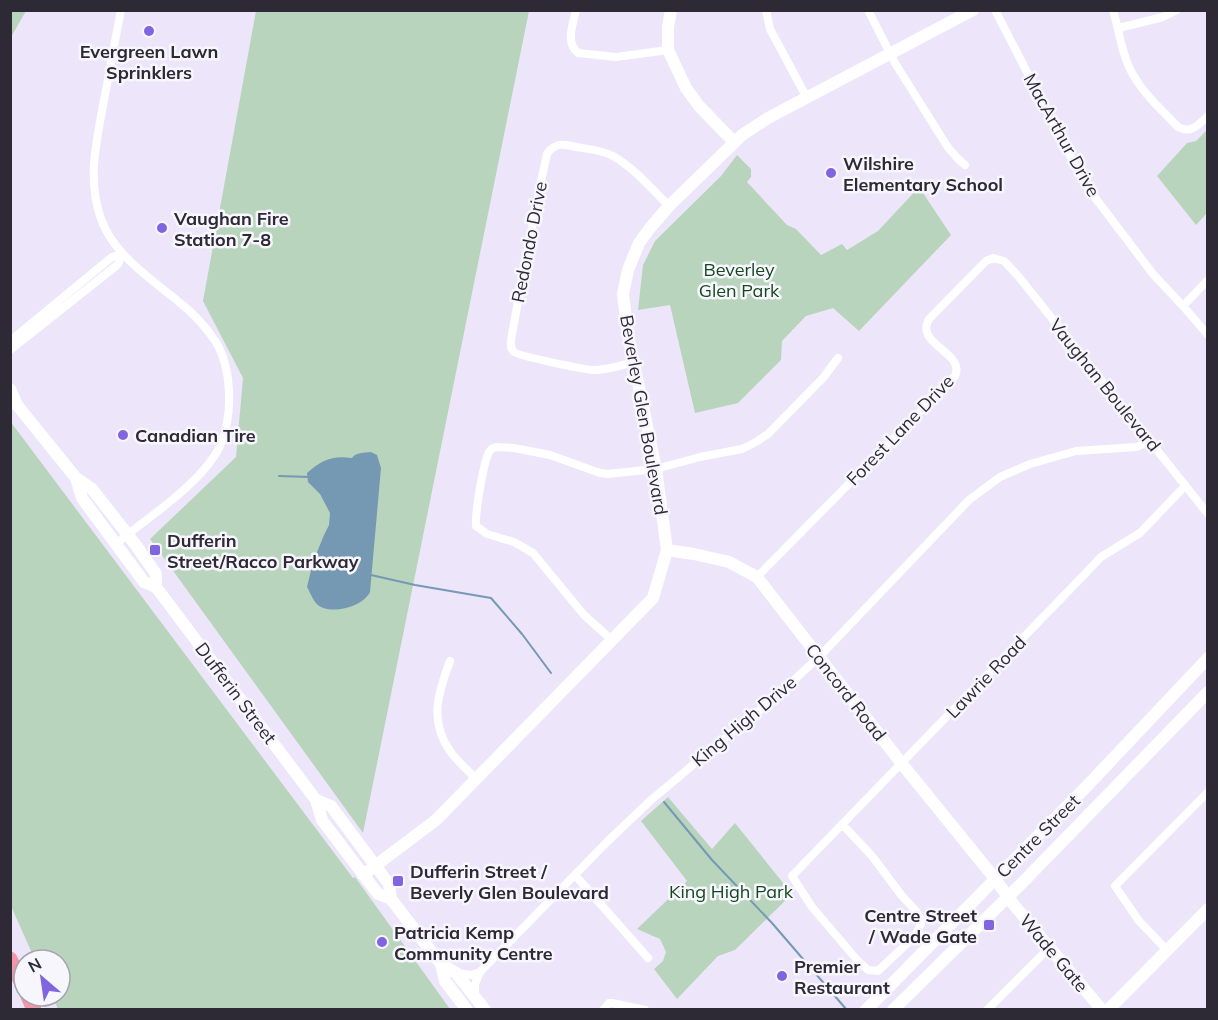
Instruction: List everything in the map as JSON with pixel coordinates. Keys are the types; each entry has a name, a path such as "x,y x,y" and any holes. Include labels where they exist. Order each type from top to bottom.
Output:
{"street":[{"path":"121,10 93,159 94,192 100,217 105,229 122,254 184,305 201,322 217,344 226,369 230,396 226,430 220,446 201,473 174,499 122,539"},
{"path":"576,10 570,44 578,53 616,57 669,50"},
{"path":"671,10 668,27 669,50 686,88 699,106 734,142"},
{"path":"766,10 770,29 807,98"},
{"path":"868,10 890,54 947,146 965,165"},
{"name":"Beverley Glen Boulevard","path":"363,875 436,820 653,598 667,550 656,469 628,334 623,294 627,270 639,243 669,206 734,142 752,128 973,10"},
{"name":"MacArthur Drive","path":"995,10 1090,191 1153,274 1208,335"},
{"path":"1113,10 1129,68 1140,86 1178,127 1184,130 1198,125 1208,116"},
{"path":"1119,28 1163,17 1177,10"},
{"name":"Redondo Drive","path":"634,362 593,370 533,359 512,350 510,344 547,154 551,148 562,144 611,155 634,172 669,206"},
{"path":"10,340 111,258 122,254"},
{"path":"10,350 116,266 122,254"},
{"name":"Forest Lane Drive","path":"757,577 955,376 957,371 955,363 931,340 926,324 986,261 993,258 999,259"},
{"name":"Vaughan Boulevard","path":"999,259 1004,261 1019,277 1208,514"},
{"path":"1183,306 1208,280"},
{"path":"612,640 584,615 533,553 514,542 487,534 476,526 475,518 485,462 489,452 497,447 514,448 550,455 607,474 656,469 742,449 768,434 823,378 838,358"},
{"name":"Dufferin Street","path":"10,389 13,401 76,478 82,498 122,539 144,582 156,587 316,800 322,820 363,875 378,894 391,899"},
{"name":"King High Drive","path":"480,972 650,801 771,701 819,657 969,500 1000,477 1030,464 1076,451 1137,447 1149,441"},
{"name":"Lawrie Road","path":"842,824 872,856 920,918 921,924 915,936 878,971 868,970 858,961 812,907 792,876 842,824 902,764 1101,557 1140,533 1185,486"},
{"name":"Concord Road","path":"667,550 729,562 757,577 902,764 995,879"},
{"name":"Centre Street","path":"866,1010 1088,786 1208,658"},
{"path":"450,661 441,688 437,723 451,753 476,778"},
{"name":"Centre Street","path":"893,1010 1208,692"},
{"path":"1167,950 1139,921 1115,886 1208,792"},
{"name":"Dufferin Street","path":"316,800 332,806 389,884 391,899 441,964 446,981 467,1010"},
{"path":"575,875 648,958"},
{"name":"Wade Gate","path":"995,879 1049,948 1102,1010"},
{"path":"1108,1010 1208,909"},
{"path":"987,1010 1049,948"},
{"name":"Dufferin Street","path":"441,964 456,973 484,1010"},
{"path":"456,973 471,975 480,972"},
{"path":"475,997 475,984 480,972"},
{"path":"603,1010 609,1003 645,1010"}],"green space":[{"path":"10,11 26,11 11,37"},
{"path":"256,11 529,11 363,833 150,539 236,457 243,378 203,301"},
{"path":"1207,130 1207,213 1196,225 1157,176 1187,143 1196,141"},
{"name":"Beverley Glen Park","path":"737,155 751,169 751,177 747,182 787,225 796,229 821,255 842,244 847,250 878,231 919,187 951,235 859,331 833,308 806,316 782,341 781,360 738,403 695,413 670,305 638,310 643,265 655,241 721,176"},
{"path":"10,421 353,878 355,877 450,1009 58,1009 72,1008 72,948 30,948 11,906"},
{"name":"King High Park","path":"668,797 712,849 735,823 792,894 735,950 718,956 677,999 654,969 663,961 666,952 660,939 637,929 687,881 641,821"}],"water":[{"path":"371,452 377,455 381,468 370,592 355,605 334,610 327,609 316,604 307,587 313,562 329,525 330,513 320,494 308,482 307,473 328,460 339,457 352,458 358,454"}],"waterway":[{"path":"279,476 310,477"},
{"path":"371,575 491,598 551,673"},
{"path":"664,802 712,860 772,923 846,1009"}],"place":[{"name":"Evergreen Lawn Sprinklers","path":"149,31"},
{"name":"Wilshire Elementary School","path":"831,173"},
{"name":"Vaughan Fire Station 7-8","path":"162,228"},
{"name":"Canadian Tire","path":"123,435"},
{"name":"Dufferin Street/Racco Parkway","path":"155,550"},
{"name":"Dufferin Street / Beverly Glen Boulevard","path":"398,881"},
{"name":"Centre Street / Wade Gate","path":"989,925"},
{"name":"Patricia Kemp Community Centre","path":"382,942"},
{"name":"Premier Restaurant","path":"782,976"}]}
